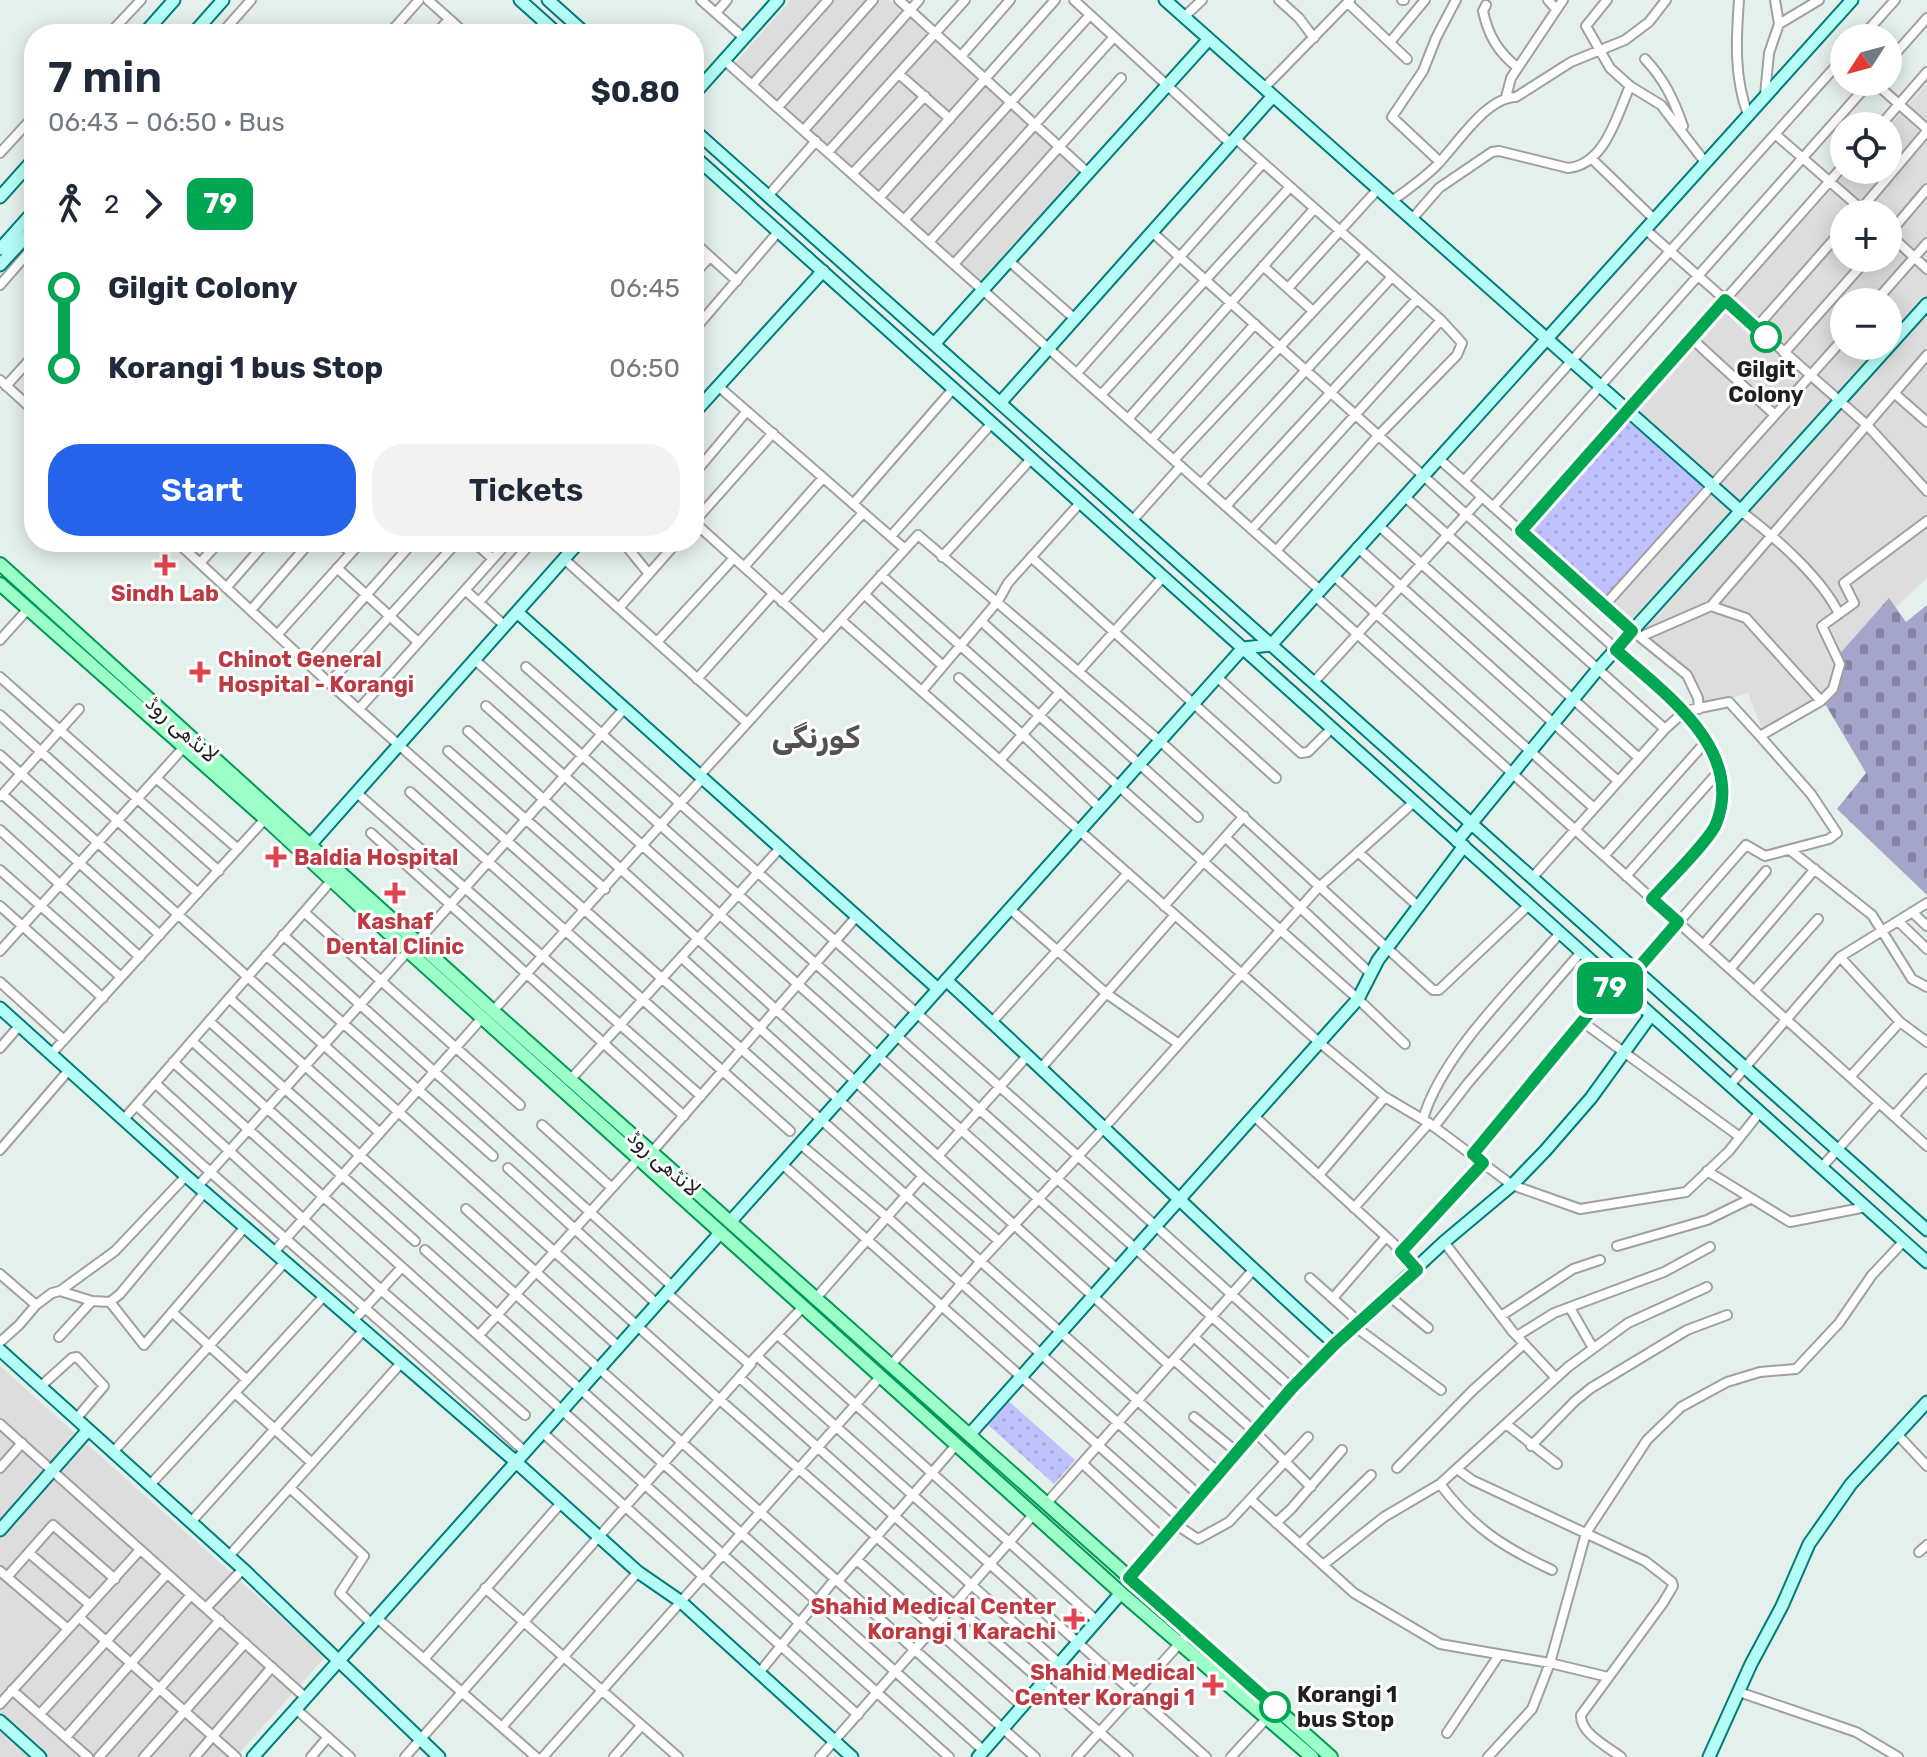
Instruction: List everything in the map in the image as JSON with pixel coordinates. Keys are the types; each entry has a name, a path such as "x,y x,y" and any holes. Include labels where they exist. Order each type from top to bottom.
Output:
{"main road":[{"name":"لانڈھی روڈ","path":"0,564 310,845 412,946 639,1158 816,1298 1331,1757"},
{"name":"لانڈھی روڈ","path":"0,584 331,881 412,946"},
{"name":"لانڈھی روڈ","path":"487,1014 570,1080 652,1152 804,1306 1121,1593 1312,1757"}],"street":[{"path":"118,24 141,0"},
{"path":"153,24 174,0"},
{"path":"202,24 223,0"},
{"path":"230,24 251,0"},
{"path":"398,24 419,0"},
{"path":"428,0 455,24"},
{"path":"520,0 546,24"},
{"path":"548,0 575,24"},
{"path":"701,0 744,38"},
{"path":"716,13 727,0"},
{"path":"704,83 778,0"},
{"path":"752,85 828,0"},
{"path":"778,107 873,0"},
{"path":"899,0 1088,173"},
{"path":"804,130 919,0"},
{"path":"828,152 965,0"},
{"path":"962,55 1010,0"},
{"path":"879,198 1055,0"},
{"path":"1074,0 1166,84 1263,163 1441,320 1462,343 1461,349 1378,436 1276,551"},
{"path":"1165,0 1742,512 1772,535 1829,593 1839,614"},
{"path":"1184,17 1202,0"},
{"path":"1279,0 1299,18 1314,38"},
{"path":"1391,41 1425,0"},
{"path":"1440,162 1392,117 1423,71 1456,0"},
{"path":"1548,0 1556,9"},
{"path":"1506,97 1517,67 1563,0"},
{"path":"1607,0 1586,26 1610,68 1630,86 1661,105 1705,162"},
{"path":"1392,201 1440,162 1479,116 1506,97 1516,97 1571,62 1625,40 1649,22 1666,0"},
{"path":"1739,0 1737,66 1739,91 1748,115"},
{"path":"1765,95 1769,53 1779,24 1775,0"},
{"path":"1779,24 1819,0"},
{"path":"253,1757 1243,648 1271,645 1852,0"},
{"path":"1874,24 1895,0"},
{"path":"1000,403 1233,140 1314,38 1349,1 1407,59"},
{"path":"1486,5 1483,11 1491,37 1503,56 1517,67"},
{"path":"904,220 1090,15"},
{"path":"1902,46 1927,18"},
{"path":"445,24 449,19"},
{"path":"929,242 1114,37"},
{"path":"934,344 1209,39"},
{"path":"1645,59 1659,73 1673,97 1686,135"},
{"path":"724,60 1252,529 1357,634 1927,1146"},
{"path":"1893,112 1927,72"},
{"path":"1464,481 1830,73"},
{"path":"899,74 950,119"},
{"path":"954,264 1121,78"},
{"path":"1412,219 1439,188 1492,152 1530,157 1568,168 1578,167 1592,159 1605,141 1630,86"},
{"path":"852,174 925,96"},
{"path":"1493,507 1859,96"},
{"path":"1872,200 1927,130 1890,96"},
{"path":"0,153 24,127"},
{"path":"1775,134 1849,200"},
{"path":"704,139 1927,1230"},
{"path":"768,196 816,141"},
{"path":"1592,159 1654,219"},
{"path":"1077,373 1263,163"},
{"path":"704,165 1927,1262"},
{"path":"0,197 24,170"},
{"path":"1521,531 1829,181"},
{"path":"1101,395 1290,187"},
{"path":"1288,288 1378,189"},
{"path":"1902,218 1927,189"},
{"path":"1128,419 1314,209"},
{"path":"0,249 24,222"},
{"path":"1645,229 1867,425 1927,491"},
{"path":"704,319 778,232"},
{"path":"1152,232 1685,711 1721,769 1722,801 1716,827 1652,899"},
{"path":"0,265 24,239"},
{"path":"1887,288 1927,243"},
{"path":"1756,328 1830,244"},
{"path":"1902,246 1927,269"},
{"path":"704,251 737,281"},
{"path":"1132,521 1178,463 1366,255"},
{"path":"0,285 24,257"},
{"path":"704,263 710,257"},
{"path":"1009,261 1075,319"},
{"path":"1263,266 1313,311"},
{"path":"704,402 823,271"},
{"path":"1784,353 1856,272"},
{"path":"1201,484 1391,278"},
{"path":"1226,506 1417,299"},
{"path":"970,1434 1358,999 1378,960 1419,907 1461,844 1471,823 1553,721 1616,650 1636,634 1927,304"},
{"path":"1252,529 1441,320"},
{"path":"1151,440 1255,324"},
{"path":"1691,338 1775,415"},
{"path":"1604,606 1830,354"},
{"path":"1636,634 1711,606 1927,355"},
{"path":"24,364 3,383 24,399"},
{"path":"718,386 905,549"},
{"path":"853,504 953,389"},
{"path":"1894,393 1927,422"},
{"path":"704,462 747,411"},
{"path":"891,536 992,423"},
{"path":"704,511 773,433"},
{"path":"1438,458 1636,634 1687,675 1698,698 1699,709"},
{"path":"942,557 1031,459"},
{"path":"744,567 823,478"},
{"path":"1404,496 1665,729"},
{"path":"1313,683 1482,497"},
{"path":"922,691 998,601 1008,583 1080,503"},
{"path":"782,602 863,513"},
{"path":"1760,736 1821,701 1833,689 1840,664 1822,626 1854,603 1844,583 1927,521"},
{"path":"1378,525 1639,758"},
{"path":"704,531 824,639"},
{"path":"274,1252 455,1047 605,889 747,723 918,535 1160,741 1436,992 1529,905"},
{"path":"1357,547 1618,781"},
{"path":"188,552 329,683 1218,1472"},
{"path":"200,563 210,552"},
{"path":"226,588 257,552"},
{"path":"251,610 301,552"},
{"path":"307,662 404,552"},
{"path":"329,683 448,552"},
{"path":"485,552 493,559"},
{"path":"359,709 499,552"},
{"path":"479,602 523,552"},
{"path":"310,845 569,552"},
{"path":"631,552 649,574"},
{"path":"619,608 668,552"},
{"path":"277,635 351,553"},
{"path":"1031,557 1276,778"},
{"path":"657,642 734,558"},
{"path":"564,559 747,723"},
{"path":"337,568 418,642"},
{"path":"881,575 1405,1044"},
{"path":"1333,575 1594,808"},
{"path":"1079,671 1163,577"},
{"path":"465,590 505,626"},
{"path":"697,679 773,594"},
{"path":"864,594 943,666"},
{"path":"1711,606 1746,618 1821,701"},
{"path":"0,640 28,609"},
{"path":"517,612 857,916 992,1022 1177,1199 1335,1344"},
{"path":"841,620 1320,1043 1385,1097 1473,1154 1512,1185 1580,1209 1686,1192 1760,1112"},
{"path":"981,621 1198,817"},
{"path":"475,660 1292,1388"},
{"path":"526,667 1312,1367"},
{"path":"0,677 219,871"},
{"path":"1217,677 1301,753 1308,752 1332,728"},
{"path":"959,678 1100,808"},
{"path":"1000,760 1060,692"},
{"path":"1473,1154 1584,1023 1618,985 1636,971 1746,845 1765,856 1834,837 1836,829 1811,794 1729,702 1685,711 1665,729 1532,878"},
{"path":"486,706 1117,1269"},
{"path":"79,709 1,795 160,935"},
{"path":"60,1291 92,1301 110,1302 120,1294 202,1189 210,1172 624,709"},
{"path":"0,715 198,893"},
{"path":"468,731 1093,1296 1255,1432 1311,1487"},
{"path":"1604,856 1703,745 1703,739"},
{"path":"1,949 184,747"},
{"path":"448,751 605,889"},
{"path":"0,755 720,1400 1128,1757"},
{"path":"1626,876 1721,769"},
{"path":"156,778 238,849"},
{"path":"410,792 790,1131"},
{"path":"357,793 701,1096"},
{"path":"891,1365 980,1262 1302,906 1414,802"},
{"path":"1164,906 1244,816"},
{"path":"51,1054 265,819"},
{"path":"0,830 140,957"},
{"path":"371,833 684,1116"},
{"path":"1225,837 1371,974"},
{"path":"570,1080 780,848"},
{"path":"1790,850 1872,915 1912,979 1927,987"},
{"path":"1358,852 1419,907"},
{"path":"1730,969 1815,869"},
{"path":"0,870 121,977"},
{"path":"1703,945 1766,871"},
{"path":"992,1022 1128,873"},
{"path":"124,1119 331,881"},
{"path":"1730,1085 1840,957 1927,903"},
{"path":"0,906 103,998"},
{"path":"1010,909 1107,994 1179,1044"},
{"path":"304,912 520,1105"},
{"path":"1912,912 1927,926"},
{"path":"1041,1068 1175,915"},
{"path":"652,1152 857,916"},
{"path":"1754,991 1818,919"},
{"path":"1898,921 1927,949"},
{"path":"1428,1123 1434,1087 1457,1054 1560,933"},
{"path":"283,935 590,1212 745,1362 754,1360"},
{"path":"1354,1208 1581,952"},
{"path":"266,955 493,1156"},
{"path":"681,957 999,1241"},
{"path":"1840,957 1900,1022 1927,1042"},
{"path":"0,982 64,1040"},
{"path":"229,998 380,1133"},
{"path":"0,1008 186,1176 638,1572 680,1601 852,1757"},
{"path":"1129,1578 1312,1367 1444,1242 1512,1185 1591,1098 1651,1015"},
{"path":"209,1021 1035,1757"},
{"path":"1850,1077 1900,1022"},
{"path":"1584,1023 1740,1137"},
{"path":"0,1048 20,1025"},
{"path":"192,1041 415,1241"},
{"path":"938,1156 1028,1055"},
{"path":"173,1062 949,1757"},
{"path":"0,1150 69,1070"},
{"path":"1894,1116 1927,1079"},
{"path":"155,1083 381,1290 525,1415"},
{"path":"1319,1175 1385,1097"},
{"path":"1822,1167 1879,1103"},
{"path":"136,1105 525,1452"},
{"path":"1254,1116 1386,1237 1417,1270"},
{"path":"542,1125 612,1188"},
{"path":"1919,1139 1927,1131"},
{"path":"800,1144 887,1217 1199,1495"},
{"path":"479,1335 639,1158"},
{"path":"1401,1252 1483,1163"},
{"path":"782,1164 1099,1446 1198,1539 1229,1522 1308,1437"},
{"path":"508,1168 657,1304"},
{"path":"1707,1171 1790,1222 1866,1207"},
{"path":"0,1342 36,1305 115,1251 186,1176"},
{"path":"816,1298 923,1176"},
{"path":"1617,1246 1707,1220 1750,1199"},
{"path":"466,1209 619,1347"},
{"path":"110,1302 144,1345 245,1227"},
{"path":"1333,1298 1386,1237"},
{"path":"1488,1757 1532,1709 1550,1663 1586,1533 1647,1440 1681,1407 1727,1382 1760,1372 1796,1369 1839,1323 1872,1275 1904,1241"},
{"path":"1444,1242 1517,1336 1556,1378"},
{"path":"1517,1336 1537,1322 1664,1272 1710,1247"},
{"path":"425,1250 897,1672 981,1754 1121,1593"},
{"path":"1501,1316 1573,1269 1600,1260"},
{"path":"113,1452 285,1262"},
{"path":"353,1321 402,1267"},
{"path":"1046,1504 1253,1270"},
{"path":"0,1274 36,1305"},
{"path":"1310,1278 1356,1324 1441,1390"},
{"path":"1323,1565 1384,1517 1440,1484 1593,1348 1628,1323 1707,1287"},
{"path":"1388,1295 1428,1328"},
{"path":"150,1485 324,1296"},
{"path":"59,1337 92,1301"},
{"path":"405,1757 804,1306"},
{"path":"1570,1308 1593,1348"},
{"path":"172,1312 247,1380"},
{"path":"1531,1446 1591,1388 1687,1330 1727,1315"},
{"path":"191,1522 364,1330"},
{"path":"778,1335 1097,1621"},
{"path":"1194,1337 1274,1410"},
{"path":"1397,1468 1472,1391 1524,1344"},
{"path":"0,1350 229,1556 439,1757"},
{"path":"41,1386 77,1357 104,1386 76,1419"},
{"path":"754,1360 836,1427 1206,1757"},
{"path":"229,1556 401,1363"},
{"path":"543,1757 881,1376"},
{"path":"740,1378 1060,1664"},
{"path":"235,1393 312,1463"},
{"path":"1709,1757 1809,1544 1851,1484 1927,1402"},
{"path":"1194,1417 1237,1452"},
{"path":"0,1424 306,1698"},
{"path":"1506,1424 1557,1464"},
{"path":"0,1530 88,1430"},
{"path":"543,1433 858,1715"},
{"path":"1897,1434 1927,1466"},
{"path":"0,1468 22,1443"},
{"path":"759,1673 817,1601 857,1560 957,1444"},
{"path":"1276,1523 1342,1450"},
{"path":"1083,1464 1163,1538"},
{"path":"1457,1469 1472,1480 1645,1561 1672,1582 1673,1586 1663,1603 1581,1715 1585,1729 1621,1757"},
{"path":"1300,1544 1371,1475"},
{"path":"1440,1484 1458,1508 1495,1541 1552,1570"},
{"path":"290,1488 364,1556 340,1593 424,1659 536,1757"},
{"path":"1251,1500 1354,1593 1440,1644 1550,1663 1608,1677"},
{"path":"424,1659 561,1503"},
{"path":"820,1757 1034,1514"},
{"path":"68,1629 3,1574 29,1553 53,1525 115,1579"},
{"path":"1919,1552 1927,1545"},
{"path":"0,1704 140,1550"},
{"path":"29,1553 90,1605"},
{"path":"857,1560 1023,1707"},
{"path":"206,1608 243,1569"},
{"path":"502,1727 638,1572"},
{"path":"40,1714 167,1574"},
{"path":"485,1588 678,1757"},
{"path":"66,1737 191,1595"},
{"path":"79,1617 236,1757"},
{"path":"99,1757 220,1620"},
{"path":"1077,1757 1190,1632"},
{"path":"144,1757 245,1643"},
{"path":"1447,1733 1499,1655"},
{"path":"195,1757 272,1667"},
{"path":"12,1690 88,1757"},
{"path":"1739,1692 1856,1732 1898,1757"},
{"path":"296,1709 350,1757"},
{"path":"1231,1757 1267,1718"},
{"path":"0,1721 40,1757"},
{"path":"614,1757 641,1726"},
{"path":"311,1757 328,1737"}],"shaded area":[{"path":"791,0 889,0 1084,175 985,285 736,62"},
{"name":"Gilgit Colony","path":"1927,84 1927,578 1843,657 1824,702 1765,737 1748,693 1706,705 1690,674 1524,529 1836,184 1902,184 1902,112"},
{"path":"1627,409 1712,485 1604,606 1521,531"},
{"path":"0,1366 325,1657 236,1757 0,1757"},
{"path":"1006,1399 1075,1460 1054,1484 985,1422"}],"green space":[{"path":"1889,598 1906,622 1927,605 1927,895 1837,809 1866,773 1824,702 1833,693 1837,657"}],"bus line":[{"name":"79","path":"1275,1707 1129,1578 1292,1388 1378,1303 1417,1270 1401,1252 1483,1163 1473,1154 1615,982 1621,988 1678,922 1652,899 1716,827 1722,801 1721,769 1685,711 1616,650 1632,631 1521,531 1725,300 1766,337"}],"place":[{"name":"Gilgit Colony","path":"1766,337"},
{"name":"Sindh Lab","path":"165,565"},
{"name":"Chinot General Hospital - Korangi","path":"200,672"},
{"name":"Baldia Hospital","path":"276,857"},
{"name":"Kashaf Dental Clinic","path":"395,893"},
{"name":"Shahid Medical Center Korangi 1 Karachi","path":"1074,1619"},
{"name":"Shahid Medical Center Korangi 1","path":"1213,1685"},
{"name":"Korangi 1 bus Stop","path":"1275,1707"}],"district":[{"name":"کورنگی","path":"816,738"}]}
